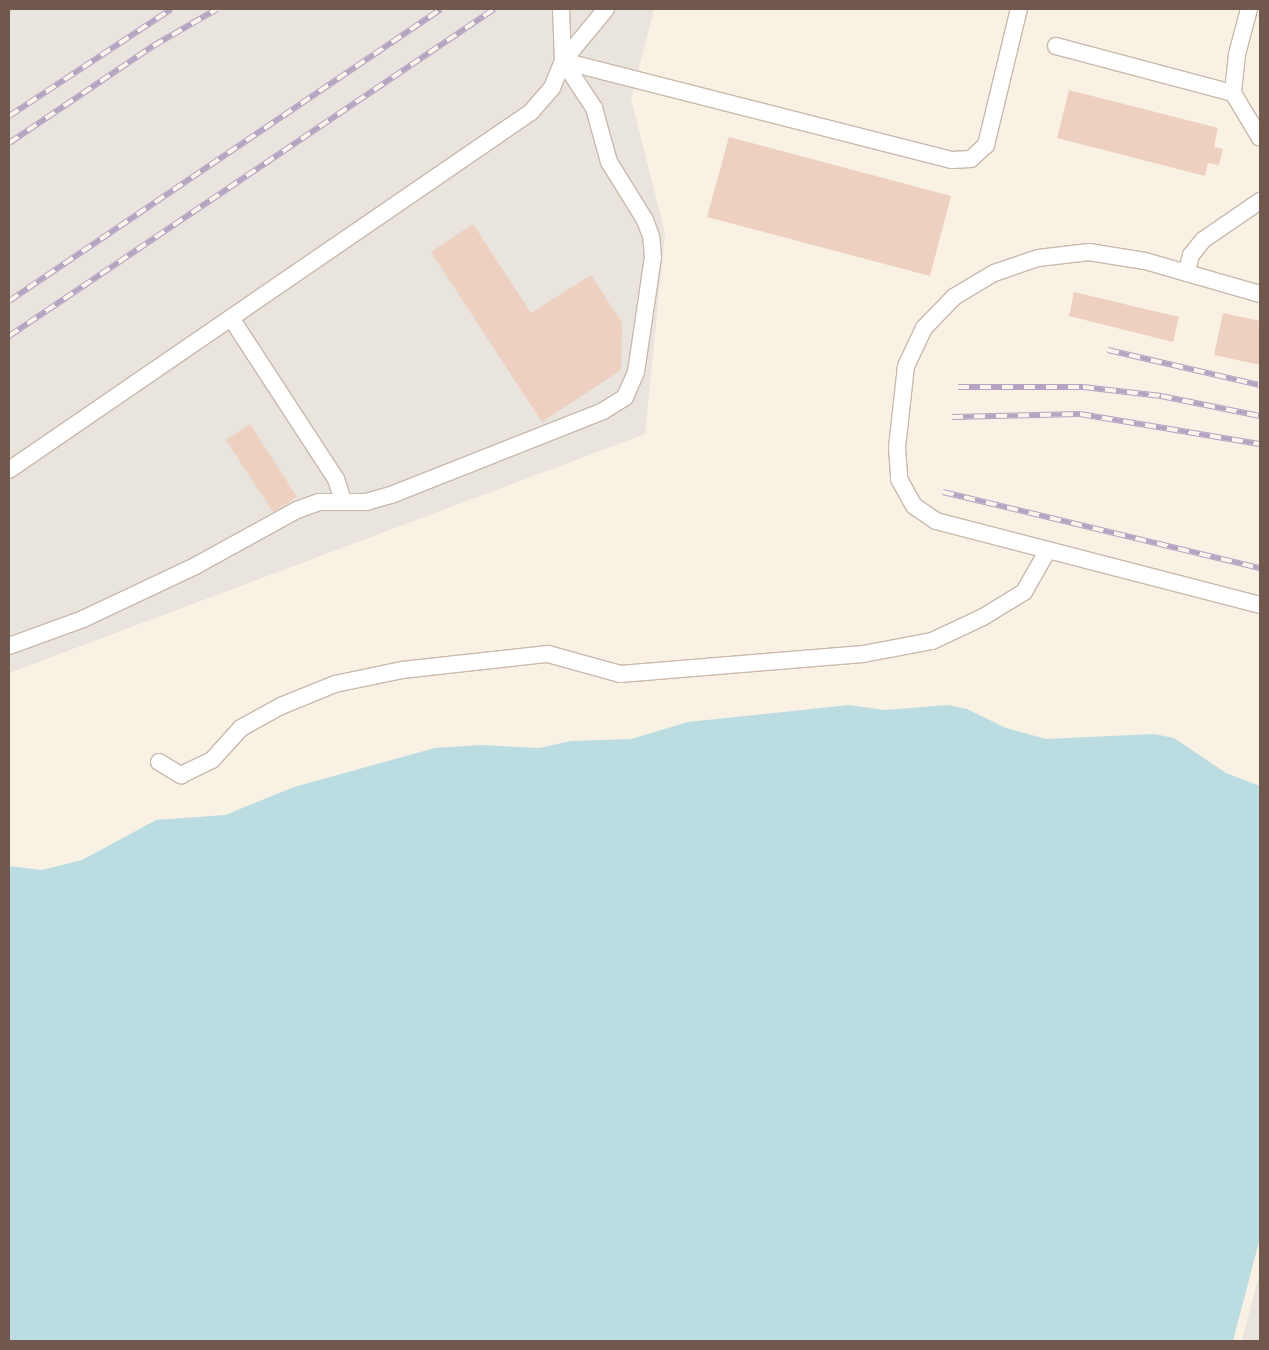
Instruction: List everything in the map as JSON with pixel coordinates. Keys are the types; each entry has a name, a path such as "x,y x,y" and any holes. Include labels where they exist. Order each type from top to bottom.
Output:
{"lane":[{"path":"9,646 83,619 197,565 296,510 319,502 366,502 392,495 603,411 625,397 636,372 653,257 651,236 646,220 609,162 594,108 563,61 561,9"},
{"path":"9,470 531,112 552,88 563,61 606,9"},
{"path":"563,61 952,160 971,159 986,145 1019,9"},
{"path":"1249,9 1237,54 1232,93 1260,138"},
{"path":"1056,46 1232,93"},
{"path":"1186,273 1191,254 1203,240 1260,201"},
{"path":"1260,294 1186,273 1089,252 1038,258 994,273 954,297 924,328 906,366 897,447 899,479 914,506 936,521 1260,605"},
{"path":"231,318 336,479 343,501"},
{"path":"159,762 181,775 212,760 241,728 281,706 335,684 402,670 548,654 620,674 863,654 932,640 984,617 1024,592 1048,550"}],"shaded area":[{"path":"9,9 654,9 631,99 665,233 645,434 9,673"},
{"path":"1260,1271 1260,1341 1242,1341"}],"water":[{"path":"849,705 885,710 948,705 967,709 1006,728 1046,739 1154,734 1174,738 1226,773 1260,786 1260,1238 1233,1341 9,1341 9,866 42,870 82,860 156,820 225,815 294,787 435,748 480,745 539,748 571,741 631,739 688,722"}],"building":[{"path":"1069,90 1218,128 1214,147 1223,149 1219,165 1208,163 1205,176 1057,138"},
{"path":"729,137 951,196 930,276 707,217"},
{"path":"473,224 531,313 591,275 622,323 621,370 542,422 431,252"},
{"path":"1074,292 1179,317 1173,342 1069,316"},
{"path":"1223,313 1260,321 1260,365 1214,355"},
{"path":"250,424 297,497 273,512 226,440"}],"railway":[{"path":"9,116 171,9"},
{"path":"9,143 153,46 217,9"},
{"path":"9,301 441,9"},
{"path":"9,336 494,9"},
{"path":"1108,350 1260,385"},
{"path":"958,387 1083,387 1161,396 1260,416"},
{"path":"952,417 1080,414 1260,444"},
{"path":"943,492 1260,568"}]}
